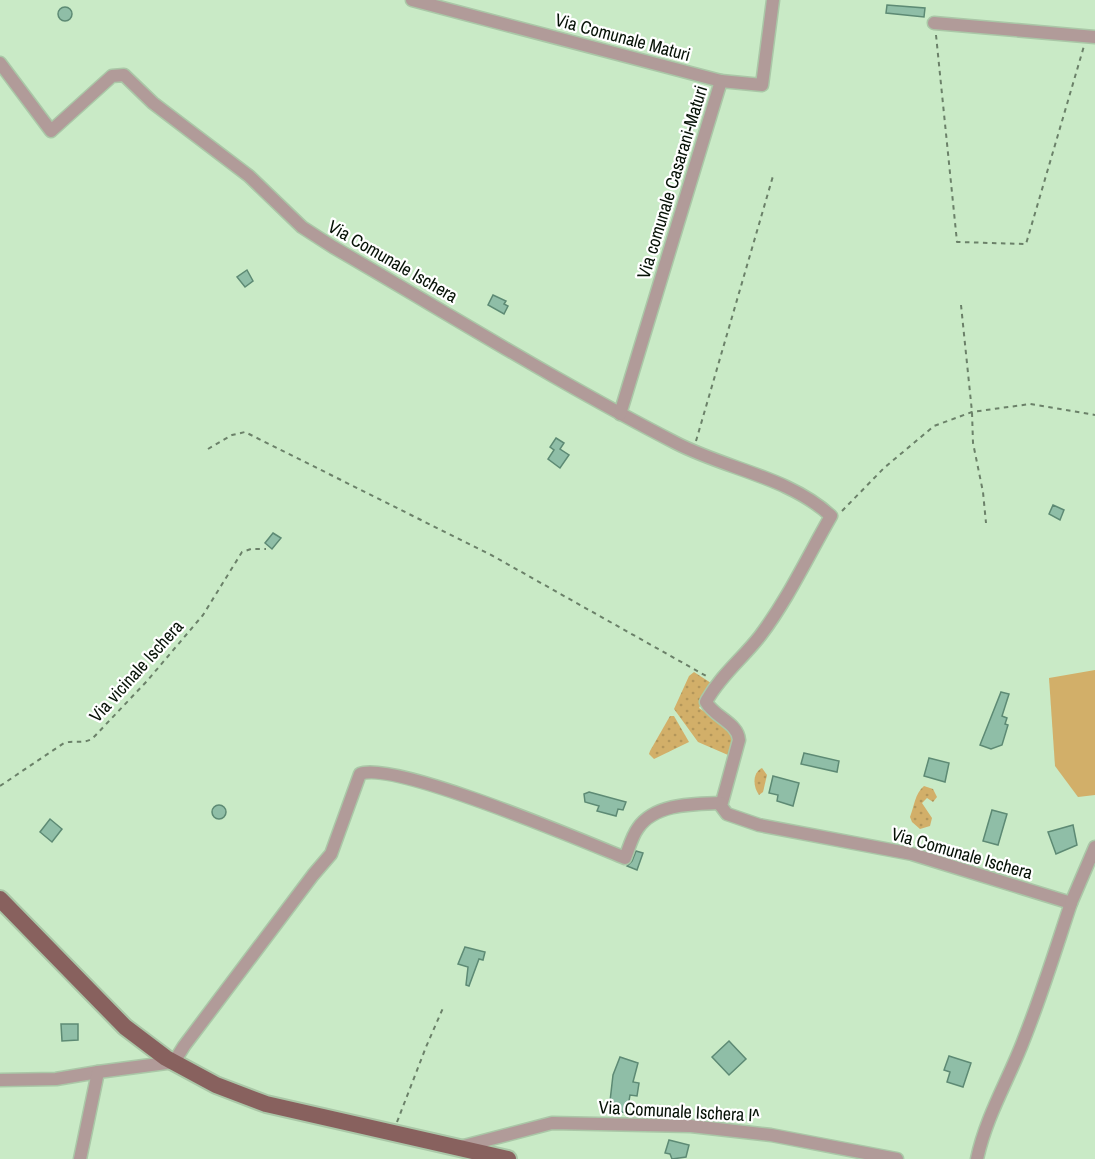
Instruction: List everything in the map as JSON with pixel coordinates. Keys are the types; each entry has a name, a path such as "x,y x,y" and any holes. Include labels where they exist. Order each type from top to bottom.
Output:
{"main road":[{"path":"0,899 125,1027 174,1062 216,1085 266,1104 508,1159"}],"street":[{"name":"Via Comunale Maturi","path":"412,0 721,81"},
{"name":"Via comunale Casarani-Maturi","path":"620,414 721,81 762,85 773,0"},
{"path":"934,23 1091,37"},
{"name":"Via Comunale Ischera","path":"0,63 51,131 112,76 124,75 153,103 249,176 302,227 620,414 693,452 784,486 816,502 831,516"},
{"path":"0,1080 56,1079 98,1071 174,1062 212,1008 313,875 327,860 358,777 364,772 412,779 485,803 625,858 637,829 652,813 672,808 721,803 739,735 733,727 710,709 706,702 718,683 759,637 777,612 831,516"},
{"name":"Via Comunale Ischera","path":"721,803 727,814 759,825 912,854 1071,903"},
{"path":"977,1159 995,1102 1024,1040 1071,903 1095,847"},
{"path":"80,1159 98,1071"},
{"name":"Via Comunale Ischera I^","path":"459,1148 552,1123 691,1126 771,1135 897,1159"}],"path":[{"path":"934,23 957,242 1026,244 1091,37"},
{"path":"693,452 773,176"},
{"path":"961,306 973,443 983,492 986,524"},
{"path":"831,516 841,511 884,468 934,426 972,412 1030,404 1095,415"},
{"path":"208,449 232,435 245,432 252,435 492,556 718,683"},
{"name":"Via vicinale Ischera","path":"0,786 64,743 71,741 85,743 92,739 147,681 203,615 242,552 251,549 266,549"},
{"path":"393,1133 443,1008"}],"shaded area":[{"path":"1095,670 1095,795 1078,797 1055,766 1049,678"},
{"path":"694,672 711,683 699,708 726,726 735,739 728,755 698,742 674,709 689,676"},
{"path":"670,716 674,716 689,742 654,759 649,754 650,751"},
{"path":"762,768 767,775 763,792 759,795 754,780 756,773"},
{"path":"924,786 933,789 937,797 933,802 927,798 922,803 932,818 930,826 920,829 910,817 917,796"}],"building":[{"path":"887,5 925,8 924,17 886,13"},
{"path":"65,7 70,9 72,14 70,19 65,21 60,19 58,14 60,9"},
{"path":"247,270 253,281 245,287 237,277"},
{"path":"493,295 506,301 504,304 508,306 504,314 488,305"},
{"path":"556,438 564,443 560,449 569,455 560,468 548,459 554,450 550,447"},
{"path":"1053,505 1064,510 1060,520 1049,514"},
{"path":"273,533 281,538 272,549 265,543"},
{"path":"1001,692 1009,694 1002,716 1007,718 1005,724 1008,725 1002,745 991,749 980,745"},
{"path":"804,753 839,761 837,772 801,764"},
{"path":"929,758 949,763 945,782 924,776"},
{"path":"773,776 799,783 793,806 777,801 778,795 769,793"},
{"path":"589,792 626,802 623,810 618,809 616,816 597,811 599,806 585,802 584,794"},
{"path":"216,805 222,805 226,812 222,819 216,819 212,815 212,809"},
{"path":"992,810 1007,814 998,845 983,841"},
{"path":"50,819 62,829 52,842 40,832"},
{"path":"1073,825 1077,845 1056,854 1048,832"},
{"path":"636,851 643,853 637,870 627,866"},
{"path":"465,947 485,952 483,960 479,959 469,986 466,985 468,967 458,964"},
{"path":"61,1024 78,1024 78,1040 62,1041"},
{"path":"729,1041 746,1059 729,1075 712,1057"},
{"path":"949,1056 971,1063 963,1087 947,1082 950,1072 944,1070"},
{"path":"620,1057 638,1063 633,1082 639,1083 637,1096 630,1095 627,1113 609,1110 613,1075"},
{"path":"669,1140 689,1145 686,1157 672,1159 670,1154 665,1153"}]}
